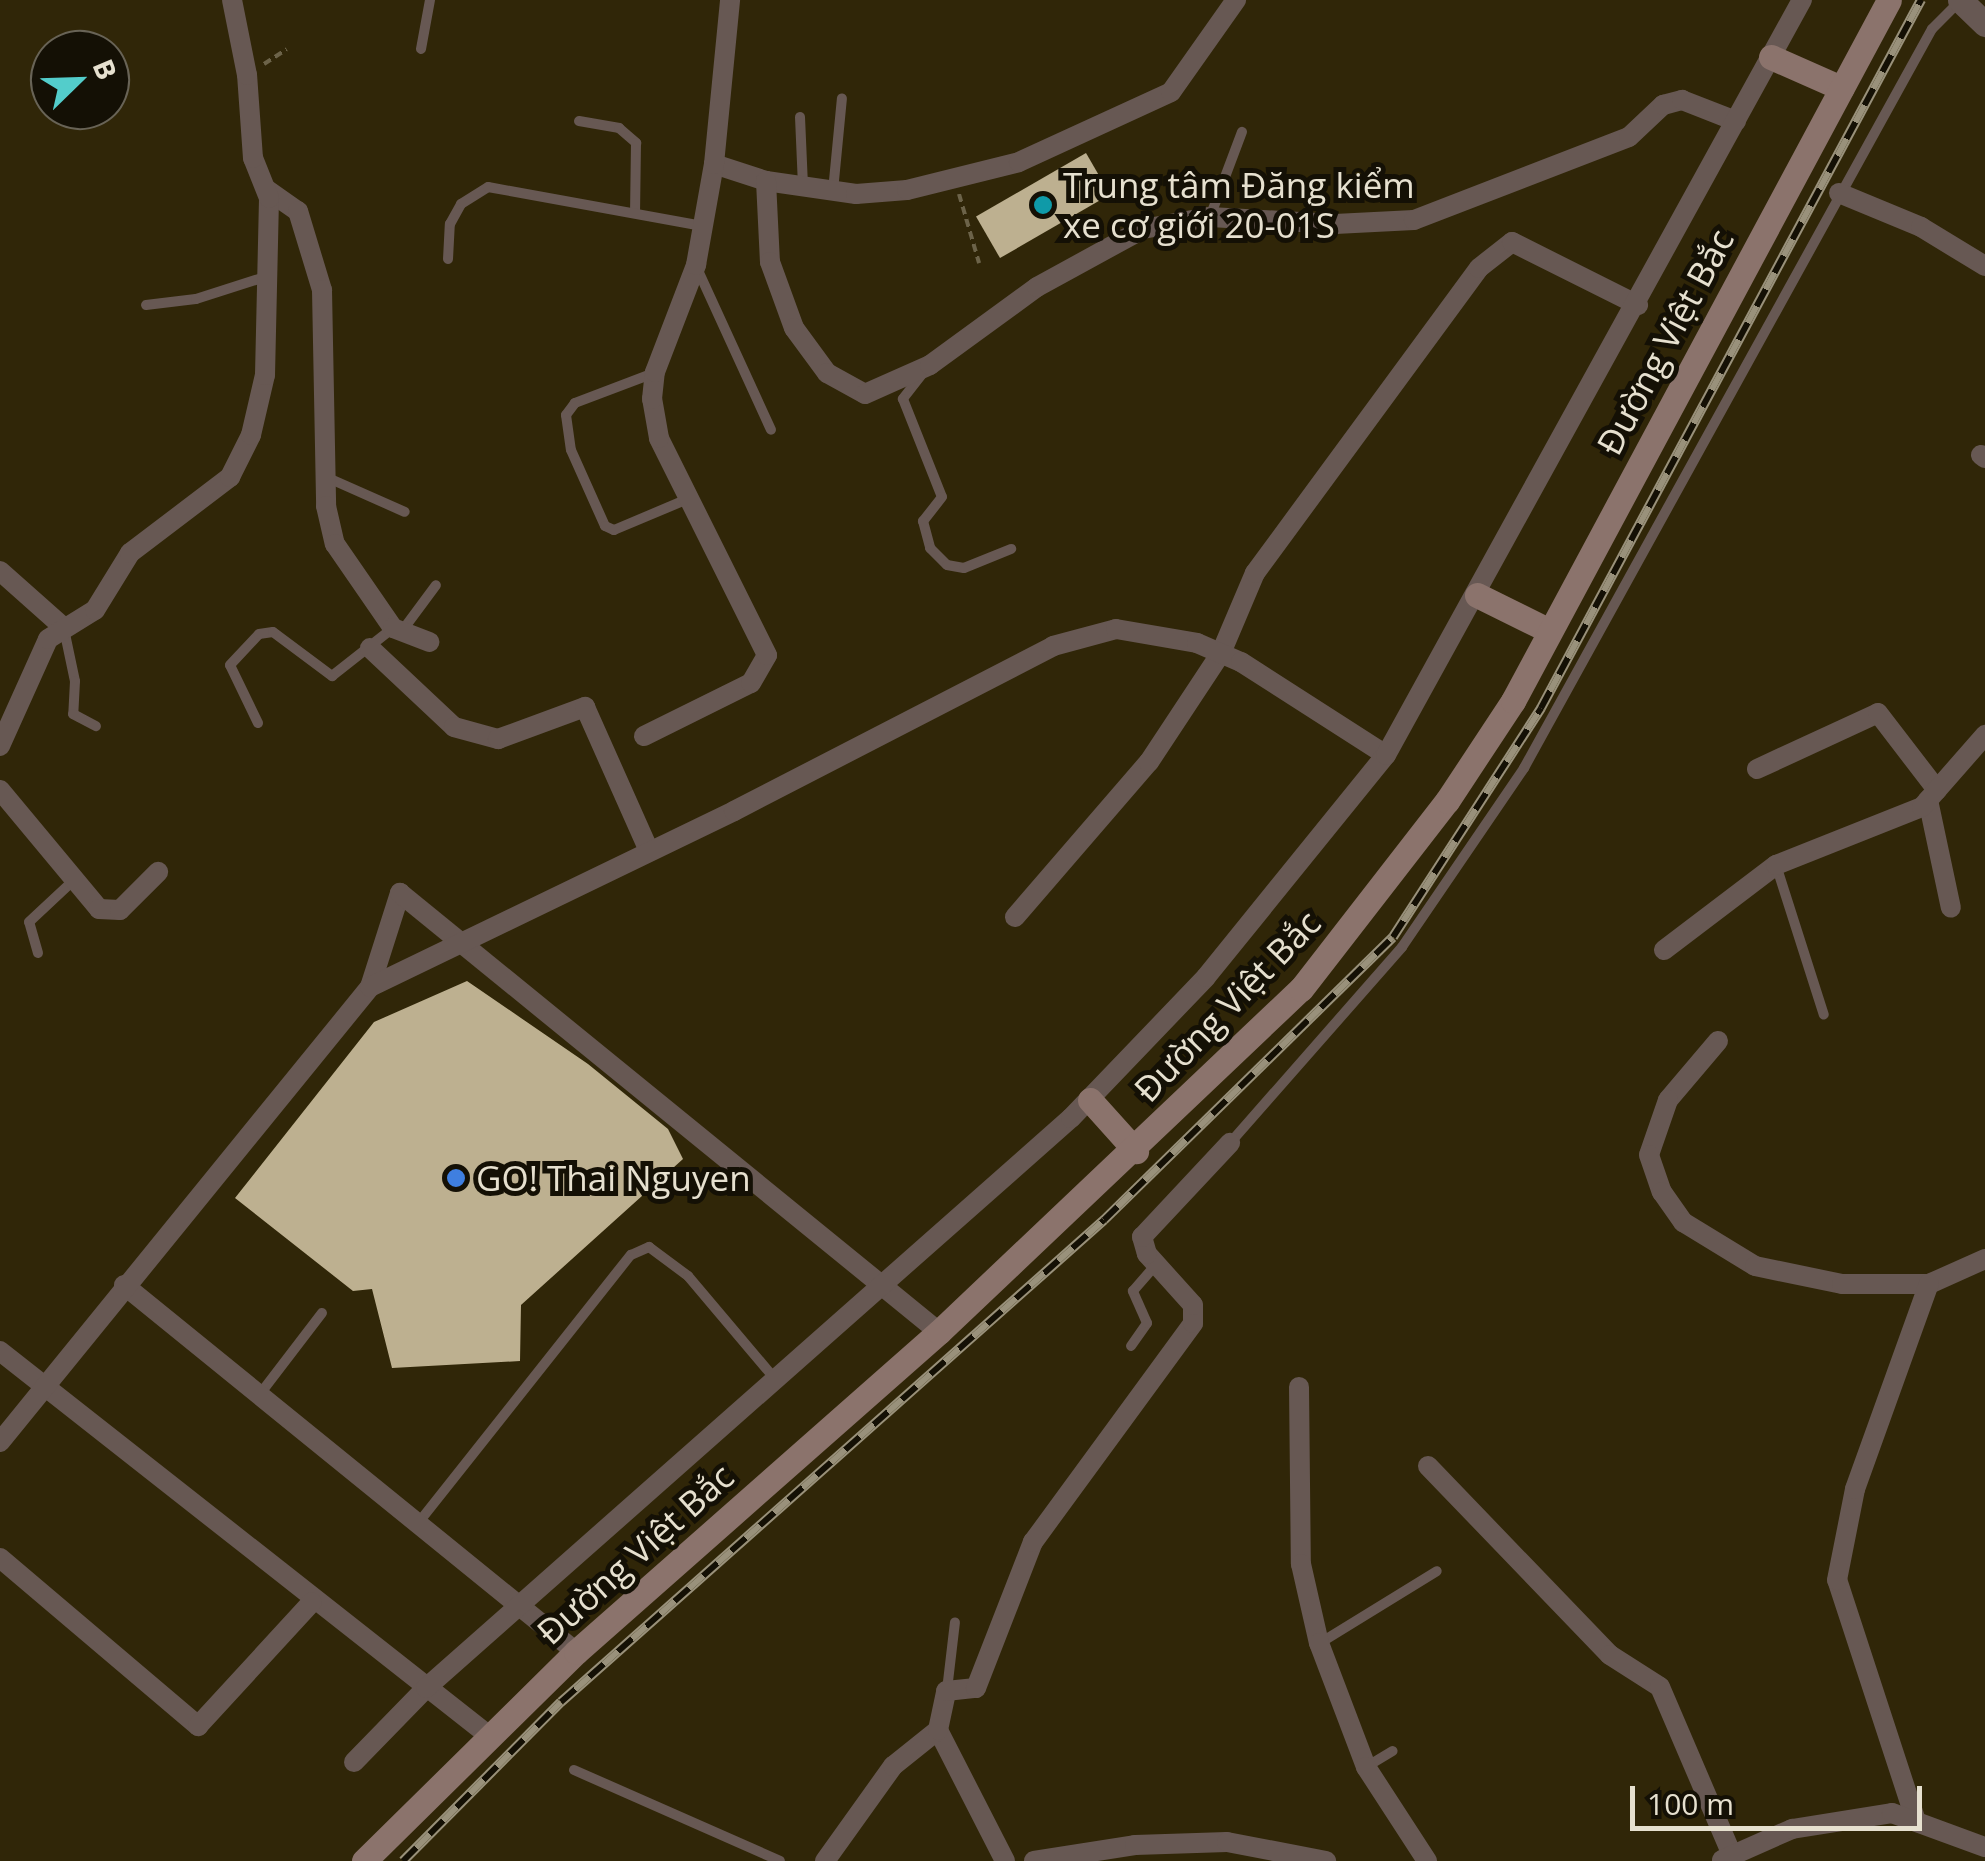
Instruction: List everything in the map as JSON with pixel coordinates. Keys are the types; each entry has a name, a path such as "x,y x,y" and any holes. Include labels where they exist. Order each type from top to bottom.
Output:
{"main road":[{"name":"Đường Việt Bắc","path":"364,1861 576,1652 939,1332 1136,1152 1301,988 1374,899 1469,768 1550,631 1888,0"},
{"path":"1771,57 1841,88"},
{"path":"1478,594 1550,631"},
{"path":"1090,1100 1136,1152"}],"street":[{"path":"0,746 42,649 63,627 95,610 124,559 237,466 265,375 269,275 266,189 253,158 247,75 232,0"},
{"path":"644,736 751,683 767,654 653,416 655,372 696,265 714,164 730,0"},
{"path":"714,164 766,180 833,192 907,190 954,180 1092,132 1172,92 1236,0"},
{"path":"354,1762 426,1688 1090,1100 1206,977 1386,755 1638,305 1802,0"},
{"path":"1961,0 1985,24"},
{"path":"766,180 767,238 779,292 806,349 827,374 865,394 930,365 1119,237 1210,217 1335,224 1414,220 1630,137 1663,105 1682,100 1736,122"},
{"path":"266,189 298,211 322,290 326,477 335,544 397,630 429,642"},
{"path":"1839,194 1921,226 1985,266"},
{"path":"1015,917 1149,762 1221,654 1256,574 1479,268 1512,242 1638,305"},
{"path":"0,570 63,627"},
{"path":"370,987 1090,632 1116,629 1221,654 1386,755"},
{"path":"370,648 454,727 498,738 585,707 649,852"},
{"path":"1757,769 1878,713 1933,795 1952,908"},
{"path":"1664,950 1776,865 1908,815 1933,795 1985,735"},
{"path":"0,790 74,880 110,912 120,910 158,872"},
{"path":"0,1442 41,1386 370,987 400,893 463,940 939,1332"},
{"path":"1718,1042 1668,1100 1649,1155 1662,1192 1683,1222 1726,1252 1784,1276 1842,1284 1930,1284 1985,1259"},
{"path":"825,1861 893,1766 938,1730 948,1690 976,1688 1034,1542 1193,1324 1193,1305 1142,1246 1144,1230 1230,1143"},
{"path":"1915,1818 1837,1580 1855,1489 1930,1284"},
{"path":"124,1285 576,1652"},
{"path":"0,1351 312,1602 492,1738"},
{"path":"1299,1387 1301,1564 1319,1643 1366,1767 1426,1861"},
{"path":"1428,1466 1610,1655 1660,1686 1726,1857 1792,1829 1892,1813 1915,1818 1985,1847"},
{"path":"0,1558 198,1726 312,1602"},
{"path":"938,1730 1005,1861"},
{"path":"1034,1861 1136,1845 1227,1842 1326,1861"}],"lane":[{"path":"421,50 430,0"},
{"path":"1230,1143 1402,947 1514,785 1576,683 1839,194 1932,30 1961,0"},
{"path":"833,192 842,98"},
{"path":"800,116 803,188"},
{"path":"579,121 619,128 636,144 636,213"},
{"path":"1210,217 1242,132"},
{"path":"448,259 450,224 461,204 488,186 703,226"},
{"path":"696,265 771,430"},
{"path":"146,305 196,299 269,275"},
{"path":"930,365 904,399 942,498 923,521 923,533 947,565 964,568 1011,550"},
{"path":"655,372 575,403 566,414 571,450 606,526 614,530 690,498"},
{"path":"326,477 405,512"},
{"path":"258,723 230,665 259,634 280,636 326,676 397,630 436,585"},
{"path":"63,627 73,666 73,714 96,726"},
{"path":"1776,865 1824,1015"},
{"path":"38,952 30,922 74,880"},
{"path":"419,1522 631,1256 649,1247 688,1276 775,1379"},
{"path":"1131,1346 1147,1323 1132,1291 1156,1265"},
{"path":"260,1394 322,1313"},
{"path":"1319,1643 1437,1571"},
{"path":"948,1690 955,1622"},
{"path":"1366,1767 1393,1751"},
{"path":"574,1770 780,1861"}],"path":[{"path":"247,75 287,48"},
{"path":"954,180 979,263"}],"building":[{"name":"Trung tâm Đăng kiểm xe cơ giới 20-01S","path":"1086,153 1110,195 1000,258 976,216"},
{"name":"GO! Thai Nguyen","path":"467,981 588,1064 668,1129 683,1159 521,1305 520,1361 392,1368 372,1289 353,1291 235,1198 374,1022"}],"railway":[{"path":"403,1861 561,1702 1104,1220 1393,937 1541,708 1921,0"}],"place":[{"name":"Trung tâm Đăng kiểm xe cơ giới 20-01S","path":"1043,205"},
{"name":"GO! Thai Nguyen","path":"456,1178"}]}
